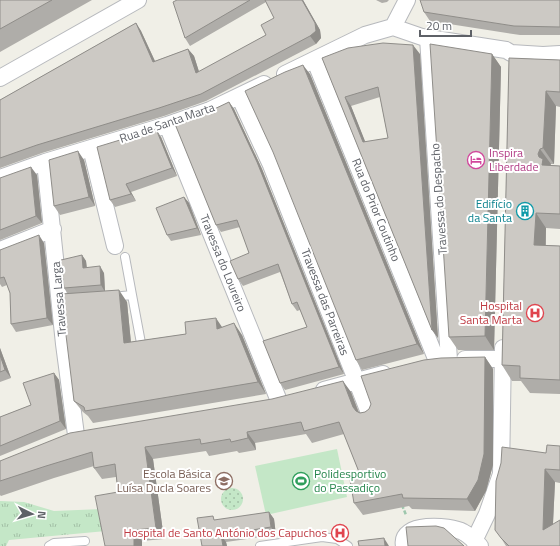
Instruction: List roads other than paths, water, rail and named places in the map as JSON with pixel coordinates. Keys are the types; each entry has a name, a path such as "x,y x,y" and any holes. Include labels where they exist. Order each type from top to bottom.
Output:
{"street":[{"path":"0,78 138,0"},
{"path":"407,0 399,12 393,27 428,38 506,50 511,61 543,55 560,54"},
{"name":"Rua de Santa Marta","path":"0,178 45,162 167,125 210,110 365,36 393,27"},
{"name":"Travessa do Despacho","path":"428,38 437,361"},
{"name":"Rua do Prior Coutinho","path":"315,61 437,361"},
{"name":"Travessa das Parreiras","path":"239,96 271,165 370,415"},
{"name":"Travessa do Loureiro","path":"167,125 287,399 356,382"},
{"path":"91,148 120,251"},
{"name":"Travessa Larga","path":"45,162 63,300 69,438 91,432"},
{"path":"0,250 53,230"},
{"path":"404,546 403,541 406,535 415,529 422,527 454,528 465,532 477,543 501,474 504,335"},
{"path":"437,361 503,358"},
{"path":"356,382 397,370"}],"lane":[{"path":"120,251 132,295 142,343"},
{"path":"101,297 132,295"},
{"path":"260,546 328,537 341,541 348,546"},
{"path":"49,546 54,543 85,541"}],"place":[{"name":"Inspira Liberdade","path":"476,160"},
{"name":"Edifício da Santa","path":"525,211"},
{"name":"Hospital Santa Marta","path":"535,313"},
{"name":"Escola Básica Luísa Ducla Soares","path":"224,481"},
{"name":"Polidesportivo do Passadiço","path":"301,481"},
{"name":"Hospital de Santo António dos Capuchos","path":"340,533"}]}
